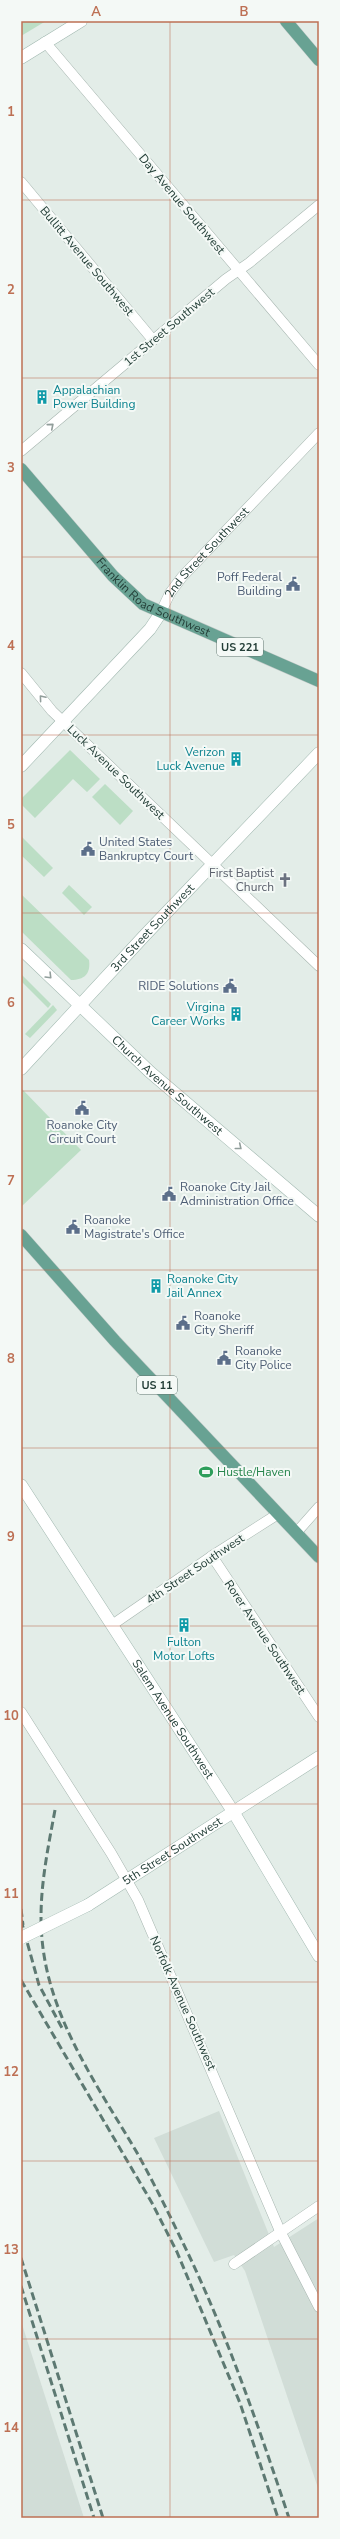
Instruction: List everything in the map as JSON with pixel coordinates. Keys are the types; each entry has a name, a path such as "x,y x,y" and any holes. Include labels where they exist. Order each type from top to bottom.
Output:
{"main road":[{"path":"286,21 319,60"},
{"name":"Franklin Road Southwest","path":"21,469 113,576 143,604 160,614 319,681"},
{"name":"US 11","path":"21,1235 105,1330 319,1557"}],"street":[{"path":"21,58 81,21"},
{"name":"Day Avenue Southwest","path":"45,42 319,365"},
{"name":"Bullitt Avenue Southwest","path":"21,182 153,340"},
{"name":"1st Street Southwest","path":"21,451 153,340 319,205"},
{"name":"2nd Street Southwest","path":"21,766 150,629 160,614 170,593 182,577 319,433"},
{"name":"Luck Avenue Southwest","path":"21,673 64,721 212,865 319,966"},
{"name":"3rd Street Southwest","path":"21,1070 79,1006 319,753"},
{"name":"Church Avenue Southwest","path":"21,949 79,1006 163,1083 319,1216"},
{"name":"Salem Avenue Southwest","path":"21,1485 234,1812 319,1956"},
{"path":"296,1533 319,1507"},
{"name":"4th Street Southwest","path":"112,1625 212,1556 278,1514"},
{"name":"Rorer Avenue Southwest","path":"212,1556 319,1717"},
{"name":"Norfolk Avenue Southwest","path":"21,1712 128,1881 228,2105 280,2231 319,2307"},
{"name":"5th Street Southwest","path":"21,1938 88,1905 128,1881 319,1756"},
{"path":"234,2264 280,2231 319,2206"}],"shaded area":[{"path":"219,2111 274,2247 319,2218 319,2491 245,2271 234,2255 214,2262 154,2138"},
{"path":"21,2321 84,2518 21,2518"}],"green space":[{"path":"21,21 46,21 21,36"},
{"path":"70,750 100,779 87,792 73,779 35,818 21,804 21,799"},
{"path":"105,784 133,811 120,825 92,797"},
{"path":"21,836 53,868 44,877 21,855"},
{"path":"69,885 92,907 84,915 62,893"},
{"path":"21,894 89,960 89,969 86,975 80,979 71,980 21,931"},
{"path":"21,974 51,1004 48,1008 21,981"},
{"path":"53,1005 57,1010 30,1038 25,1034"},
{"path":"22,1089 81,1150 22,1206 21,1205"}],"railway":[{"path":"55,1810 44,1874 41,1907 42,1939 46,1968 54,1996 77,2050 136,2151 199,2276 227,2344 289,2518"},
{"path":"21,1909 23,1925"},
{"path":"21,1920 39,1985 62,2028"},
{"path":"21,1980 152,2203 177,2252 240,2403 278,2518"},
{"path":"21,2258 103,2518"},
{"path":"21,2286 94,2518"}],"place":[{"name":"Appalachian Power Building","path":"42,397"},
{"name":"Poff Federal Building","path":"293,584"},
{"name":"Verizon Luck Avenue","path":"236,759"},
{"name":"United States Bankruptcy Court","path":"88,849"},
{"name":"First Baptist Church","path":"285,880"},
{"name":"RIDE Solutions","path":"230,986"},
{"name":"Virgina Career Works","path":"236,1014"},
{"name":"Roanoke City Circuit Court","path":"82,1108"},
{"name":"Roanoke City Jail Administration Office","path":"169,1194"},
{"name":"Roanoke Magistrate's Office","path":"73,1227"},
{"name":"Roanoke City Jail Annex","path":"156,1286"},
{"name":"Roanoke City Sheriff","path":"183,1323"},
{"name":"Roanoke City Police","path":"224,1358"},
{"name":"Hustle/Haven","path":"206,1472"},
{"name":"Fulton Motor Lofts","path":"184,1625"}]}
